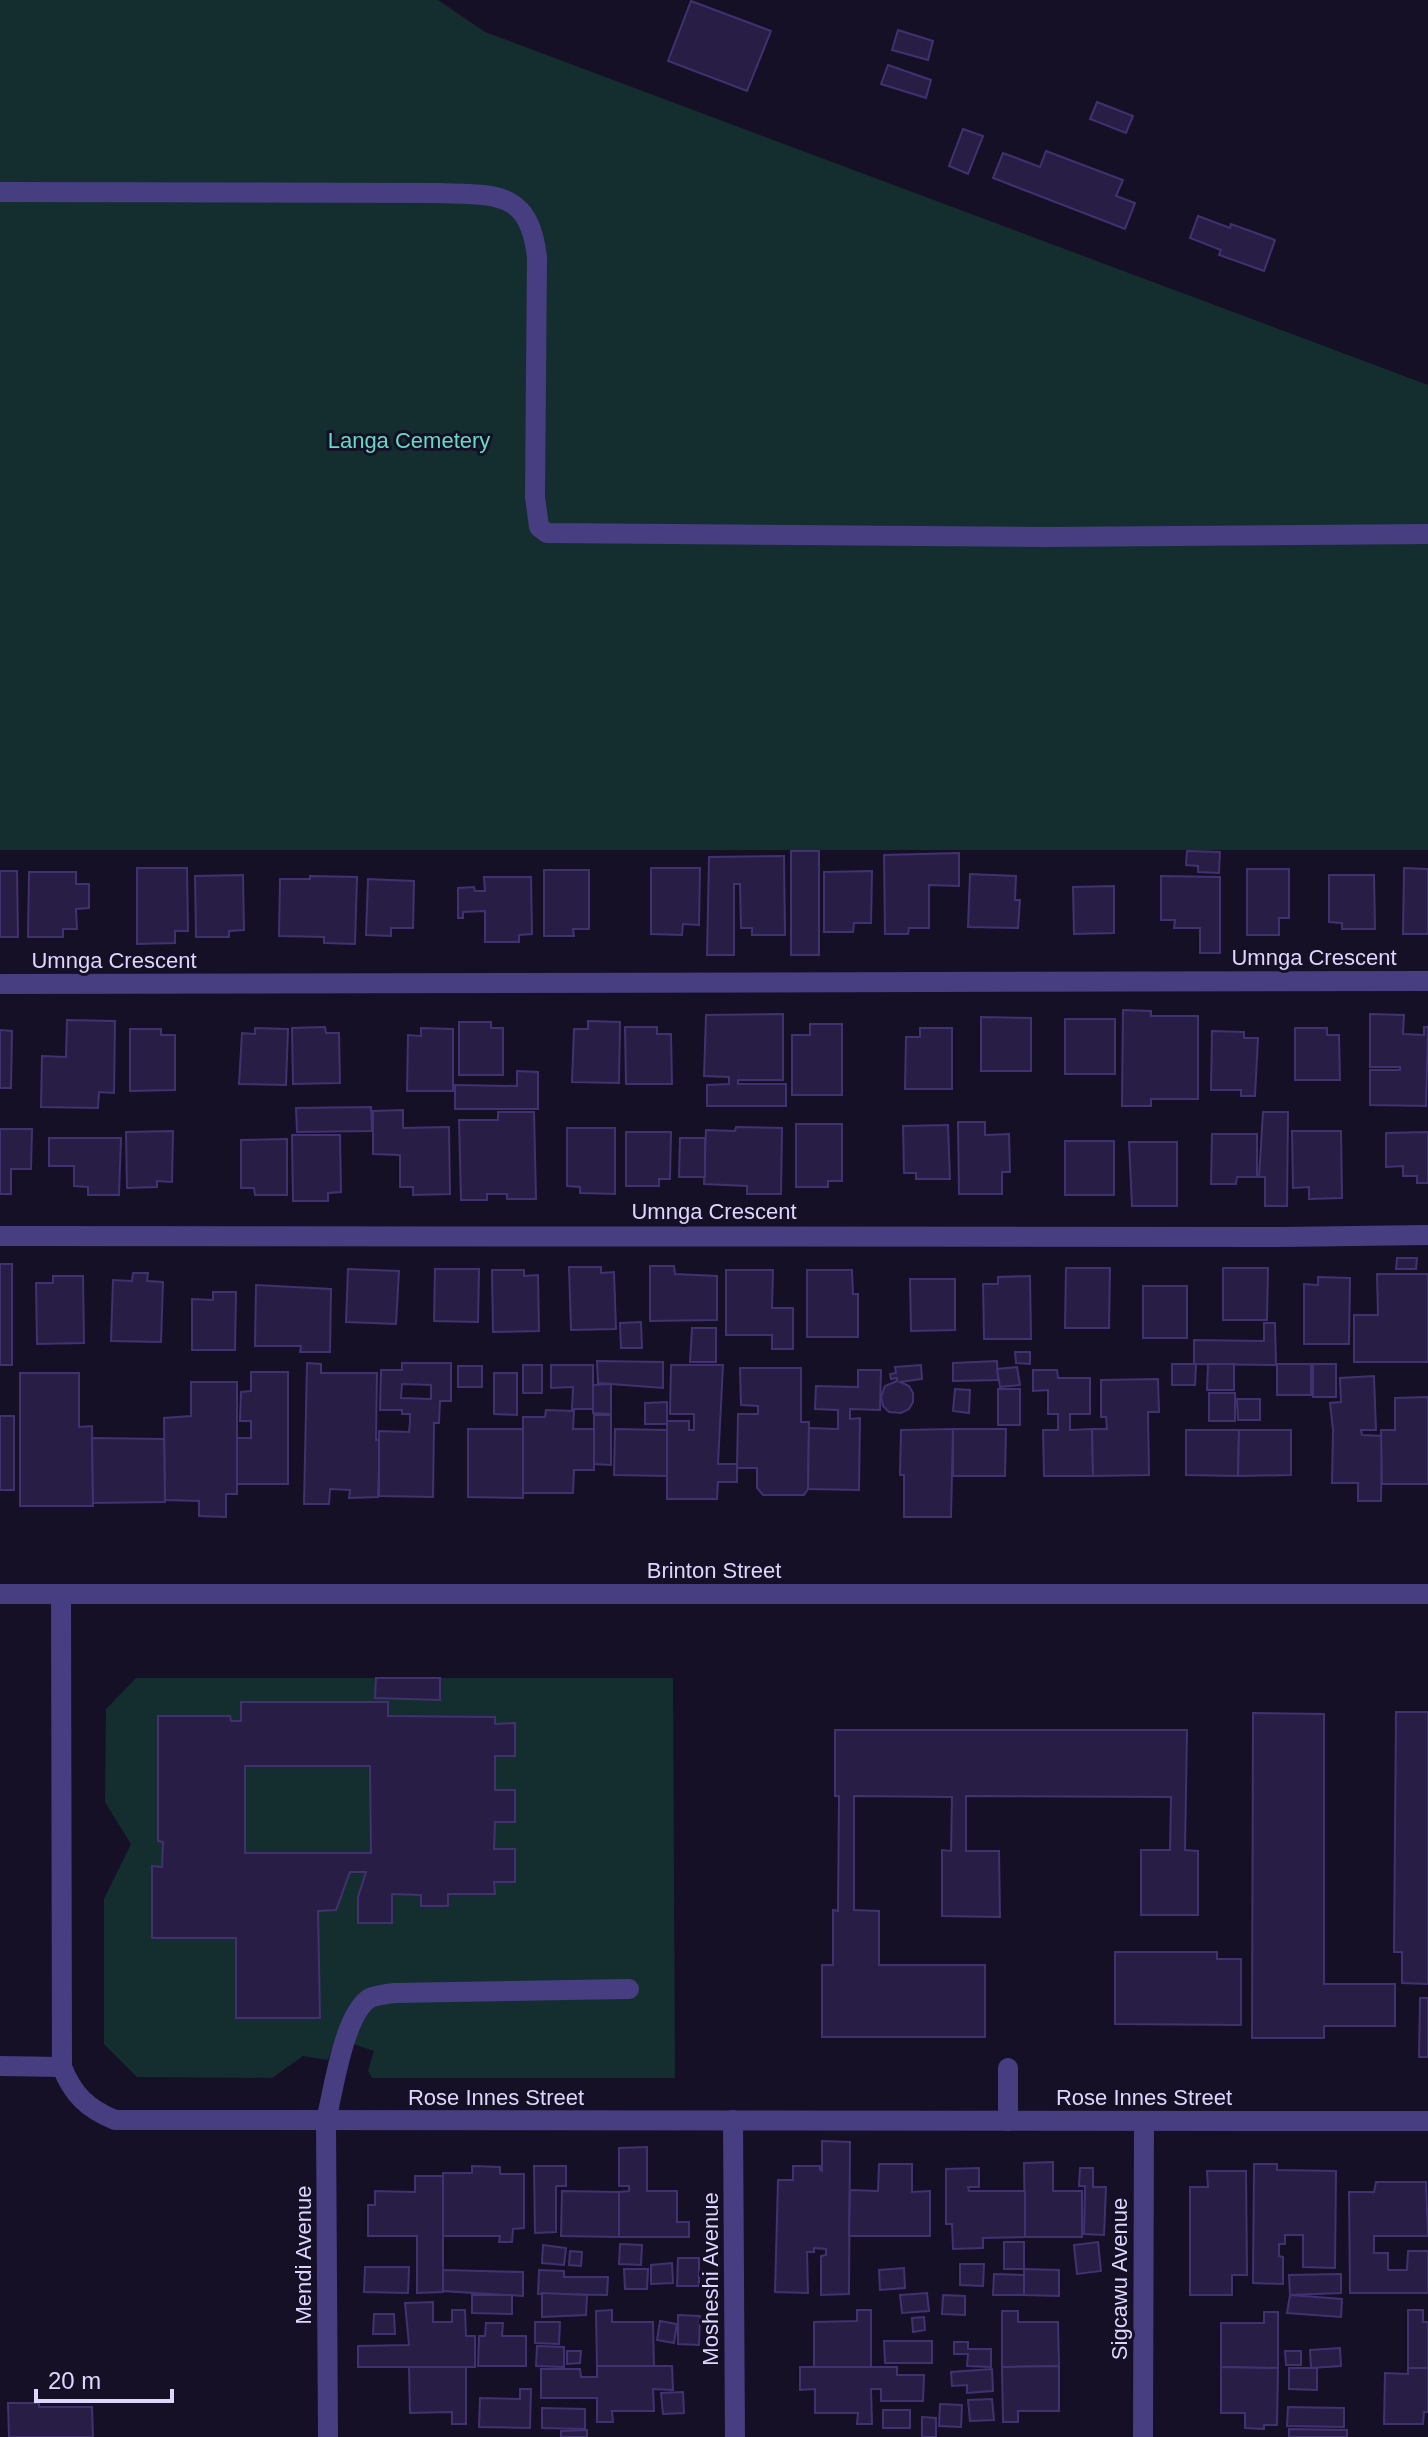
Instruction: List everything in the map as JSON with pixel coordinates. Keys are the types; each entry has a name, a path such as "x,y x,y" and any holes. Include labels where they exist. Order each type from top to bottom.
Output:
{"street":[{"path":"0,192 439,193 495,196 512,203 523,213 534,232 537,257 535,497 539,527 547,533 1044,537 1428,534"},
{"name":"Umnga Crescent","path":"0,984 1428,981"},
{"name":"Umnga Crescent","path":"0,1236 1428,1235"},
{"name":"Brinton Street","path":"0,1594 1428,1594"},
{"name":"Rose Innes Street","path":"61,1594 62,2067 68,2084 79,2099 96,2112 115,2120 1428,2121"},
{"name":"Mendi Avenue","path":"328,2437 326,2121 356,2013 370,1998 394,1993 629,1989"},
{"path":"0,2066 62,2067"},
{"path":"1008,2068 1008,2121"},
{"name":"Mosheshi Avenue","path":"733,2120 735,2437"},
{"name":"Sigcawu Avenue","path":"1143,2437 1144,2121"}],"green space":[{"name":"Langa Cemetery","path":"0,0 438,0 485,32 1428,385 1428,850 0,850"},
{"path":"136,1678 673,1678 675,2078 372,2078 368,2071 374,2051 336,2038 328,2060 303,2056 272,2078 137,2077 104,2044 104,1899 131,1844 105,1802 106,1709"}],"building":[{"path":"691,1 771,31 747,91 668,61"},
{"path":"898,30 933,41 928,60 892,50"},
{"path":"888,65 931,80 926,98 881,84"},
{"path":"1097,102 1133,116 1126,133 1090,119"},
{"path":"963,129 983,136 968,174 949,166"},
{"path":"1046,151 1123,180 1116,196 1135,203 1125,229 993,178 1003,153 1040,167"},
{"path":"1198,216 1275,240 1264,271 1219,255 1221,250 1190,238"},
{"path":"791,851 819,851 819,955 791,955"},
{"path":"1187,851 1220,852 1219,873 1198,872 1198,866 1186,865"},
{"path":"959,853 959,886 929,885 929,928 909,928 908,934 885,934 884,855"},
{"path":"784,856 785,935 752,935 752,928 741,928 740,884 734,884 734,955 707,955 709,857"},
{"path":"137,868 187,868 188,931 175,931 175,943 137,944"},
{"path":"651,868 700,868 699,925 683,924 682,935 651,934"},
{"path":"1404,868 1428,869 1428,934 1403,934"},
{"path":"1247,869 1289,869 1289,918 1279,918 1279,935 1247,935"},
{"path":"544,870 589,870 589,929 573,929 574,936 544,936"},
{"path":"0,871 17,871 18,937 0,937"},
{"path":"872,871 871,923 854,923 853,932 824,932 824,872"},
{"path":"29,872 76,872 76,884 89,884 89,908 76,909 77,929 63,929 63,937 28,937"},
{"path":"970,874 1016,876 1015,900 1020,900 1018,928 968,927"},
{"path":"243,875 244,930 229,931 229,937 196,937 195,876"},
{"path":"1329,875 1374,875 1375,929 1342,929 1342,923 1329,922"},
{"path":"310,876 357,877 355,944 324,943 324,937 279,936 280,879 310,879"},
{"path":"1161,876 1220,877 1220,953 1200,953 1200,928 1174,928 1175,920 1161,920"},
{"path":"484,877 531,877 532,934 519,935 519,942 485,942 485,911 463,912 463,918 458,918 458,888 474,887 475,891 485,891"},
{"path":"368,879 414,881 413,928 391,928 391,936 366,935"},
{"path":"1114,886 1114,933 1074,934 1073,887"},
{"path":"1123,1010 1151,1011 1151,1016 1198,1016 1198,1099 1151,1099 1151,1106 1122,1106"},
{"path":"783,1014 783,1080 738,1080 738,1084 786,1084 786,1106 707,1106 707,1085 729,1084 729,1077 704,1076 706,1015"},
{"path":"1370,1014 1404,1015 1403,1034 1424,1035 1424,1027 1428,1027 1426,1106 1370,1105 1370,1070 1400,1070 1400,1067 1370,1067"},
{"path":"981,1017 1031,1018 1031,1071 981,1071"},
{"path":"1065,1019 1115,1019 1115,1074 1065,1074"},
{"path":"67,1020 115,1021 114,1093 99,1092 98,1108 41,1107 42,1056 66,1057"},
{"path":"588,1021 620,1022 619,1083 572,1082 574,1029 588,1029"},
{"path":"459,1022 491,1022 491,1028 503,1028 503,1075 459,1075"},
{"path":"810,1024 842,1024 842,1095 792,1095 792,1035 810,1035"},
{"path":"325,1027 326,1033 339,1033 340,1083 293,1084 292,1028"},
{"path":"625,1027 657,1027 657,1034 671,1034 672,1084 626,1084"},
{"path":"255,1028 288,1029 286,1085 239,1084 242,1033 255,1034"},
{"path":"421,1028 453,1029 453,1091 407,1091 408,1035 421,1036"},
{"path":"920,1028 952,1028 952,1089 905,1089 906,1037 920,1037"},
{"path":"1295,1028 1327,1028 1327,1035 1339,1035 1340,1080 1295,1080"},
{"path":"130,1029 161,1029 161,1035 175,1035 175,1090 130,1091"},
{"path":"0,1030 12,1031 11,1088 0,1088"},
{"path":"1212,1031 1244,1032 1244,1038 1258,1038 1255,1096 1241,1096 1241,1090 1211,1090"},
{"path":"517,1071 538,1072 538,1109 455,1109 455,1085 517,1086"},
{"path":"371,1107 372,1131 297,1132 296,1108"},
{"path":"403,1110 403,1128 449,1127 450,1194 413,1195 413,1187 400,1187 400,1155 373,1154 373,1111"},
{"path":"498,1112 534,1112 536,1199 507,1199 507,1194 487,1194 487,1200 461,1200 459,1120 498,1120"},
{"path":"1263,1112 1288,1112 1287,1206 1265,1206 1265,1177 1259,1177"},
{"path":"958,1122 985,1122 985,1135 1009,1134 1010,1172 1002,1172 1002,1194 959,1194"},
{"path":"796,1124 842,1124 842,1181 828,1181 828,1187 796,1187"},
{"path":"948,1125 950,1179 916,1179 916,1173 904,1173 903,1126"},
{"path":"736,1127 782,1128 781,1194 747,1194 747,1186 704,1184 706,1130 735,1131"},
{"path":"567,1128 615,1128 615,1194 580,1193 580,1187 567,1186"},
{"path":"0,1129 32,1129 31,1169 11,1169 11,1194 0,1194"},
{"path":"173,1131 172,1182 157,1181 157,1187 127,1188 126,1132"},
{"path":"1292,1131 1341,1131 1342,1198 1309,1199 1309,1187 1293,1188"},
{"path":"626,1132 671,1132 670,1179 659,1179 659,1186 626,1186"},
{"path":"1428,1132 1428,1183 1417,1183 1417,1176 1403,1176 1403,1166 1386,1167 1386,1133"},
{"path":"1212,1134 1257,1134 1257,1177 1237,1177 1236,1184 1211,1184"},
{"path":"292,1135 340,1135 341,1192 328,1193 328,1201 293,1201"},
{"path":"49,1138 121,1138 119,1195 88,1195 88,1187 74,1186 74,1166 49,1166"},
{"path":"680,1138 705,1138 705,1177 679,1177"},
{"path":"287,1139 287,1195 255,1195 254,1188 241,1188 241,1140"},
{"path":"1065,1141 1114,1141 1114,1195 1065,1195"},
{"path":"1129,1142 1177,1142 1177,1206 1132,1206"},
{"path":"1397,1258 1417,1258 1416,1269 1396,1269"},
{"path":"0,1264 12,1264 12,1365 0,1365"},
{"path":"650,1266 674,1266 675,1274 717,1276 717,1320 650,1321"},
{"path":"569,1267 601,1267 601,1273 614,1272 616,1329 571,1330"},
{"path":"1066,1268 1110,1268 1109,1328 1065,1328"},
{"path":"1223,1268 1268,1268 1267,1320 1223,1320"},
{"path":"348,1269 399,1271 396,1324 346,1322"},
{"path":"435,1269 479,1269 478,1322 434,1321"},
{"path":"492,1270 524,1270 524,1276 538,1275 539,1331 493,1332"},
{"path":"726,1270 773,1270 772,1308 793,1308 793,1349 772,1349 772,1335 726,1335"},
{"path":"807,1270 852,1270 853,1294 858,1294 858,1337 807,1337"},
{"path":"133,1273 148,1273 147,1281 163,1282 161,1342 111,1341 113,1280 132,1281"},
{"path":"1377,1274 1428,1274 1428,1362 1354,1362 1354,1315 1378,1315"},
{"path":"53,1276 83,1276 84,1343 37,1344 36,1283 53,1283"},
{"path":"1030,1276 1031,1339 984,1339 983,1284 998,1284 998,1277"},
{"path":"1318,1277 1350,1278 1349,1344 1304,1344 1304,1284 1318,1285"},
{"path":"910,1279 955,1279 955,1330 911,1331"},
{"path":"256,1285 331,1289 330,1352 300,1352 301,1346 255,1346"},
{"path":"1143,1286 1187,1286 1187,1338 1143,1338"},
{"path":"213,1292 236,1292 235,1350 192,1350 192,1299 213,1300"},
{"path":"641,1322 642,1348 621,1348 620,1323"},
{"path":"1264,1323 1275,1323 1276,1365 1194,1364 1194,1340 1264,1341"},
{"path":"692,1328 716,1328 716,1362 690,1362"},
{"path":"1015,1352 1030,1352 1030,1364 1016,1363"},
{"path":"597,1361 663,1362 663,1388 598,1383"},
{"path":"997,1361 998,1380 953,1381 953,1363"},
{"path":"307,1363 321,1364 321,1373 377,1373 376,1440 380,1439 378,1497 349,1498 350,1490 330,1489 329,1504 304,1504"},
{"path":"402,1363 451,1363 451,1401 440,1401 439,1423 434,1423 433,1497 379,1496 379,1431 409,1432 410,1422 410,1414 402,1414 402,1410 380,1410 381,1370 402,1370","holes":["402,1384 431,1385 431,1399 401,1398"]},
{"path":"1172,1364 1196,1364 1195,1385 1172,1385"},
{"path":"1208,1364 1234,1364 1234,1390 1207,1390"},
{"path":"1277,1364 1311,1364 1311,1395 1277,1395"},
{"path":"1313,1364 1336,1364 1336,1397 1313,1397"},
{"path":"523,1365 542,1365 542,1393 523,1393"},
{"path":"551,1365 593,1365 593,1409 572,1409 573,1387 551,1388"},
{"path":"671,1365 723,1365 718,1464 737,1464 737,1482 718,1482 717,1499 667,1499 667,1421 689,1421 689,1430 694,1430 694,1414 670,1414"},
{"path":"921,1365 922,1379 900,1382 909,1386 913,1393 909,1409 901,1413 889,1412 883,1406 881,1397 885,1386 897,1381 897,1378 891,1379 890,1374 896,1373 895,1367"},
{"path":"458,1366 482,1366 482,1387 458,1387"},
{"path":"1017,1367 1020,1385 1000,1387 997,1369"},
{"path":"740,1368 801,1368 801,1422 809,1422 808,1489 804,1495 763,1495 757,1488 757,1468 737,1468 738,1414 758,1414 758,1406 741,1405"},
{"path":"858,1370 881,1370 880,1410 850,1409 850,1419 860,1418 859,1490 808,1489 809,1428 838,1429 838,1410 815,1409 816,1386 858,1387"},
{"path":"1033,1370 1057,1370 1058,1378 1090,1378 1090,1414 1070,1414 1070,1430 1092,1429 1093,1476 1044,1476 1043,1430 1058,1430 1058,1414 1048,1414 1048,1390 1033,1391"},
{"path":"251,1372 288,1372 288,1484 236,1484 237,1438 251,1438 251,1421 240,1421 241,1392 251,1391"},
{"path":"20,1373 79,1373 79,1427 92,1426 93,1506 20,1506"},
{"path":"494,1373 517,1373 517,1415 494,1414"},
{"path":"1374,1376 1376,1430 1361,1430 1362,1435 1382,1436 1381,1501 1358,1501 1358,1483 1332,1483 1330,1403 1341,1402 1340,1378"},
{"path":"1158,1379 1159,1412 1148,1412 1149,1475 1093,1476 1092,1429 1107,1429 1106,1417 1101,1417 1101,1380"},
{"path":"191,1382 237,1382 237,1494 226,1494 226,1517 199,1516 199,1501 165,1500 164,1418 191,1416"},
{"path":"611,1384 611,1414 593,1413 593,1385"},
{"path":"955,1389 970,1390 969,1413 953,1411"},
{"path":"998,1389 1020,1389 1020,1425 998,1425"},
{"path":"1209,1393 1235,1393 1235,1421 1209,1421"},
{"path":"1428,1397 1428,1484 1382,1484 1381,1430 1395,1430 1395,1398"},
{"path":"1237,1399 1260,1399 1260,1420 1238,1420"},
{"path":"667,1402 667,1424 645,1424 645,1403"},
{"path":"546,1410 574,1411 573,1429 594,1429 594,1470 574,1470 573,1493 523,1493 523,1417 545,1417"},
{"path":"594,1415 611,1415 611,1465 594,1464"},
{"path":"0,1416 14,1416 14,1490 0,1490"},
{"path":"468,1429 523,1429 523,1498 468,1497"},
{"path":"615,1429 667,1430 667,1476 614,1475"},
{"path":"953,1429 951,1517 904,1517 904,1475 900,1475 901,1430"},
{"path":"953,1429 1006,1429 1005,1476 953,1476"},
{"path":"1186,1430 1239,1430 1238,1476 1186,1475"},
{"path":"1239,1430 1291,1430 1291,1475 1238,1476"},
{"path":"92,1438 164,1439 165,1502 93,1503"},
{"path":"376,1678 440,1678 440,1700 375,1698"},
{"path":"241,1702 388,1702 388,1716 495,1717 495,1724 515,1723 515,1756 495,1756 495,1790 515,1790 515,1822 495,1822 494,1849 515,1849 515,1882 494,1882 495,1894 448,1894 448,1906 421,1906 421,1895 392,1894 392,1923 358,1923 358,1897 366,1872 350,1872 336,1910 318,1911 320,2018 236,2018 236,1938 152,1938 152,1866 162,1867 163,1842 158,1841 158,1716 230,1716 231,1721 241,1721","holes":["245,1766 370,1766 371,1853 245,1853"]},
{"path":"1396,1712 1428,1712 1428,1984 1402,1983 1402,1952 1394,1952"},
{"path":"1253,1713 1324,1714 1324,1984 1395,1984 1395,2026 1324,2026 1324,2038 1252,2038"},
{"path":"835,1730 1187,1730 1185,1850 1198,1851 1198,1915 1141,1915 1141,1850 1170,1850 1171,1797 966,1796 966,1851 999,1851 1000,1917 942,1916 942,1850 951,1851 952,1797 854,1796 854,1910 879,1911 879,1965 985,1965 985,2037 822,2037 822,1965 833,1965 833,1910 838,1911 839,1796 835,1796"},
{"path":"1115,1952 1217,1952 1217,1959 1241,1959 1241,2025 1115,2024"},
{"path":"1420,1998 1428,1998 1428,2057 1419,2057"},
{"path":"822,2141 850,2142 849,2294 821,2295 821,2256 826,2255 826,2249 814,2248 814,2252 807,2252 808,2293 775,2292 778,2180 793,2180 793,2166 820,2166 822,2171"},
{"path":"647,2147 647,2191 677,2191 677,2222 689,2222 689,2237 619,2237 619,2192 629,2191 629,2186 619,2186 619,2148"},
{"path":"1053,2162 1053,2191 1082,2191 1082,2237 1025,2237 1024,2163"},
{"path":"879,2164 912,2164 912,2192 930,2191 930,2236 849,2236 850,2190 878,2191"},
{"path":"1254,2164 1277,2164 1277,2170 1336,2171 1335,2268 1303,2267 1303,2235 1285,2235 1285,2244 1279,2244 1279,2256 1283,2257 1283,2284 1253,2283"},
{"path":"472,2166 500,2167 500,2174 524,2174 524,2228 513,2229 512,2242 499,2242 500,2236 443,2236 443,2173 472,2173"},
{"path":"534,2166 566,2166 566,2186 556,2186 556,2232 535,2233"},
{"path":"979,2168 979,2187 968,2187 969,2191 1025,2191 1025,2237 983,2238 983,2248 953,2249 952,2224 946,2224 946,2169"},
{"path":"1080,2168 1093,2168 1093,2187 1106,2187 1104,2235 1084,2234 1085,2186 1079,2186"},
{"path":"1207,2171 1246,2171 1247,2275 1232,2275 1232,2295 1190,2295 1190,2187 1208,2187"},
{"path":"415,2176 443,2176 443,2292 417,2293 417,2236 368,2236 368,2205 375,2205 375,2191 415,2192"},
{"path":"1376,2182 1426,2182 1428,2236 1374,2236 1374,2253 1388,2253 1388,2270 1407,2270 1408,2251 1428,2251 1428,2293 1350,2293 1349,2192 1374,2192"},
{"path":"562,2191 619,2192 619,2237 561,2236"},
{"path":"1004,2242 1024,2242 1024,2269 1004,2269"},
{"path":"1098,2242 1101,2271 1077,2274 1074,2245"},
{"path":"620,2244 642,2245 641,2265 619,2264"},
{"path":"543,2245 566,2248 564,2265 542,2263"},
{"path":"570,2251 582,2252 581,2266 569,2265"},
{"path":"678,2258 699,2258 699,2286 677,2286"},
{"path":"672,2263 673,2283 651,2284 651,2265"},
{"path":"960,2264 984,2264 983,2286 960,2285"},
{"path":"365,2267 409,2267 408,2293 364,2292"},
{"path":"904,2268 905,2288 880,2290 879,2270"},
{"path":"624,2269 648,2269 647,2289 625,2289"},
{"path":"1024,2269 1059,2270 1059,2296 1024,2295"},
{"path":"443,2270 523,2272 523,2296 443,2291"},
{"path":"539,2270 564,2271 564,2277 608,2277 607,2295 538,2294"},
{"path":"994,2274 1024,2275 1024,2295 993,2295"},
{"path":"1341,2274 1341,2293 1290,2295 1289,2275"},
{"path":"542,2293 587,2295 586,2315 542,2317"},
{"path":"927,2293 929,2311 902,2313 900,2295"},
{"path":"472,2295 512,2295 512,2314 472,2313"},
{"path":"943,2295 965,2296 965,2315 942,2314"},
{"path":"1290,2295 1342,2299 1341,2317 1287,2313"},
{"path":"433,2302 433,2322 452,2322 452,2310 465,2310 466,2336 475,2336 475,2367 358,2367 358,2346 409,2345 405,2303"},
{"path":"612,2310 612,2322 653,2322 654,2367 597,2366 596,2311"},
{"path":"857,2310 871,2310 871,2367 814,2367 814,2322 857,2321"},
{"path":"1408,2310 1423,2310 1423,2322 1428,2322 1428,2368 1408,2368"},
{"path":"1002,2311 1018,2311 1018,2322 1058,2322 1059,2366 1002,2367"},
{"path":"1264,2312 1278,2312 1278,2368 1221,2367 1221,2323 1264,2323"},
{"path":"374,2314 394,2314 395,2334 373,2334"},
{"path":"678,2315 700,2316 699,2345 678,2344"},
{"path":"924,2317 925,2330 913,2332 912,2318"},
{"path":"660,2321 677,2324 674,2343 657,2340"},
{"path":"535,2322 560,2322 559,2344 535,2343"},
{"path":"486,2323 503,2323 502,2336 526,2336 526,2366 478,2366 479,2336 485,2336"},
{"path":"884,2341 932,2341 932,2363 885,2363"},
{"path":"954,2342 968,2342 968,2349 991,2349 991,2367 967,2366 968,2354 954,2354"},
{"path":"537,2346 564,2347 564,2367 536,2366"},
{"path":"1340,2348 1341,2366 1311,2368 1310,2350"},
{"path":"567,2351 581,2351 580,2363 567,2364"},
{"path":"1285,2351 1301,2351 1301,2365 1286,2365"},
{"path":"597,2366 672,2366 673,2390 653,2389 654,2411 612,2411 613,2422 597,2422 597,2398 541,2398 541,2369 580,2369 581,2377 597,2377"},
{"path":"1059,2366 1059,2411 1018,2411 1018,2422 1003,2422 1002,2367"},
{"path":"409,2367 466,2367 466,2424 452,2424 452,2412 410,2413"},
{"path":"800,2367 897,2367 897,2375 924,2375 923,2401 881,2401 881,2389 871,2389 872,2424 857,2424 858,2413 815,2413 815,2389 800,2390"},
{"path":"1221,2367 1278,2368 1277,2425 1264,2425 1264,2429 1245,2428 1245,2413 1221,2413"},
{"path":"1289,2368 1317,2368 1317,2390 1289,2389"},
{"path":"1408,2368 1428,2368 1428,2412 1424,2412 1423,2424 1384,2424 1385,2373 1408,2374"},
{"path":"992,2369 993,2391 967,2393 967,2385 952,2386 951,2372"},
{"path":"520,2389 531,2389 530,2428 479,2427 480,2398 520,2399"},
{"path":"683,2392 684,2413 663,2414 661,2393"},
{"path":"992,2399 994,2420 970,2421 968,2400"},
{"path":"8,2403 39,2403 39,2407 92,2407 93,2437 9,2437"},
{"path":"940,2404 962,2405 961,2427 939,2426"},
{"path":"1288,2407 1344,2408 1344,2427 1287,2426"},
{"path":"542,2408 585,2409 585,2429 542,2428"},
{"path":"883,2410 910,2410 910,2428 883,2428"},
{"path":"922,2417 936,2418 936,2437 922,2437"},
{"path":"1289,2429 1347,2430 1347,2437 1289,2437"},
{"path":"587,2430 587,2437 561,2437 561,2431"}]}
